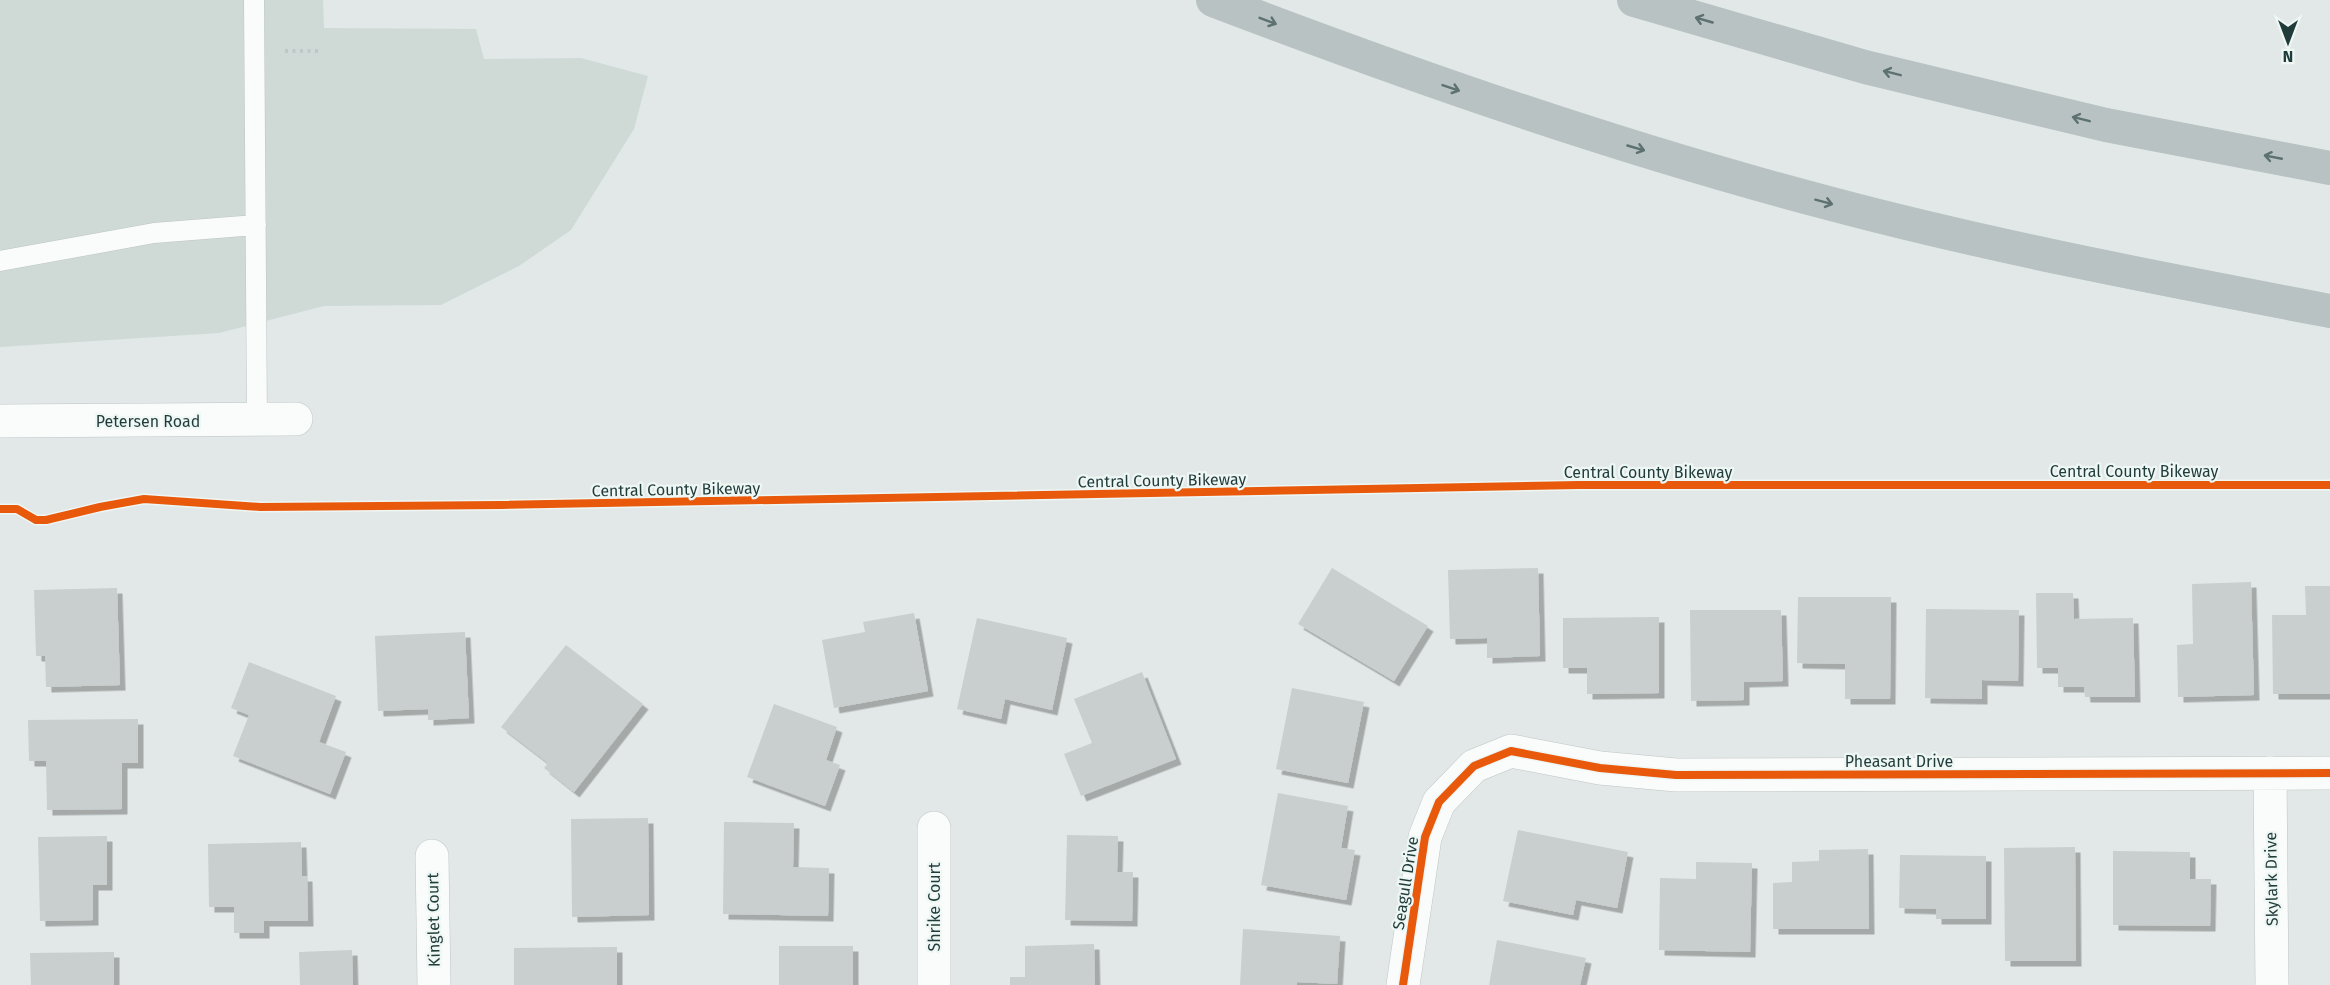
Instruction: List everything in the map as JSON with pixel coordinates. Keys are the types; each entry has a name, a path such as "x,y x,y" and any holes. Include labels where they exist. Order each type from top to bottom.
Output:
{"highway":[{"path":"1213,0 1365,58 1556,124 1828,204 2078,263 2330,311"},
{"path":"1634,0 1865,67 2106,125 2330,168"}],"street":[{"name":"Petersen Road","path":"0,421 296,419"},
{"name":"Pheasant Drive","path":"1474,766 1511,751 1600,768 1676,776 2330,773"},
{"name":"Seagull Drive","path":"1403,985 1425,837 1439,802 1474,766"},
{"name":"Skylark Drive","path":"2270,774 2272,985"},
{"name":"Shrike Court","path":"934,828 934,985"},
{"name":"Kinglet Court","path":"432,856 434,985"}],"lane":[{"path":"254,0 257,420"},
{"path":"0,261 154,232 256,225"}],"shaded area":[{"path":"0,0 323,0 324,28 476,29 484,59 581,58 648,76 634,129 571,230 519,266 441,305 324,306 219,333 0,347"}],"building":[{"path":"1332,568 1428,626 1394,681 1298,624"},
{"path":"1538,568 1540,656 1487,658 1487,638 1450,639 1448,570"},
{"path":"2251,582 2254,695 2178,697 2177,645 2193,644 2192,584"},
{"path":"2305,586 2330,586 2330,694 2273,694 2272,615 2306,615"},
{"path":"117,588 120,685 46,687 45,656 36,656 34,590"},
{"path":"2036,593 2073,593 2074,619 2133,618 2135,697 2085,697 2084,687 2058,687 2058,668 2037,668"},
{"path":"1798,597 1891,597 1890,699 1845,699 1845,664 1797,663"},
{"path":"1926,609 2019,610 2018,681 1982,680 1982,699 1925,698"},
{"path":"1690,610 1781,610 1783,681 1744,682 1744,700 1691,701"},
{"path":"914,613 928,691 834,708 822,640 865,632 863,622"},
{"path":"1659,617 1659,693 1587,694 1587,668 1563,668 1563,618"},
{"path":"977,618 1067,638 1052,710 1005,699 1001,719 957,709"},
{"path":"465,632 469,718 428,720 428,709 378,711 375,636"},
{"path":"566,645 643,704 574,792 544,768 548,763 501,727"},
{"path":"249,662 336,696 319,742 346,752 330,794 233,756 249,715 231,708"},
{"path":"1142,672 1176,759 1081,796 1064,754 1092,743 1074,699"},
{"path":"1292,688 1364,702 1348,783 1276,769"},
{"path":"774,704 837,727 826,760 840,765 825,806 747,777"},
{"path":"138,719 138,763 122,763 122,809 47,810 46,761 29,761 28,720"},
{"path":"1278,793 1348,806 1341,848 1355,850 1346,900 1261,885"},
{"path":"648,818 649,915 572,917 571,819"},
{"path":"724,822 794,823 793,867 829,868 828,916 723,914"},
{"path":"1518,830 1628,852 1617,908 1576,900 1573,915 1503,901"},
{"path":"1067,835 1118,836 1117,872 1133,872 1132,921 1065,920"},
{"path":"107,836 107,885 93,885 93,920 40,921 38,837"},
{"path":"301,842 302,876 307,876 308,921 264,921 264,933 234,933 234,907 209,907 208,844"},
{"path":"2075,847 2076,961 2005,961 2004,848"},
{"path":"1868,849 1869,929 1773,929 1773,883 1792,882 1792,862 1819,861 1819,850"},
{"path":"2113,851 2190,852 2190,879 2211,879 2210,926 2113,925"},
{"path":"1900,855 1986,856 1986,919 1936,919 1936,909 1899,908"},
{"path":"1696,862 1752,863 1750,952 1659,950 1660,878 1696,879"},
{"path":"1243,929 1340,936 1337,984 1297,982 1297,985 1240,985"},
{"path":"1497,940 1586,958 1580,985 1489,985"},
{"path":"1094,944 1095,985 1010,985 1010,977 1025,977 1025,946"},
{"path":"779,946 853,946 853,985 779,985"},
{"path":"617,947 617,985 514,985 514,948"},
{"path":"352,950 353,985 300,985 299,952"},
{"path":"114,952 114,985 31,985 30,953"}],"cycle path":[{"name":"Central County Bikeway","path":"0,509 17,509 36,520 46,520 144,499 260,507 501,505 1579,485 2330,485"},
{"path":"1403,985 1425,837 1439,802 1474,766 1511,751 1600,768 1676,775 2330,773"}]}
